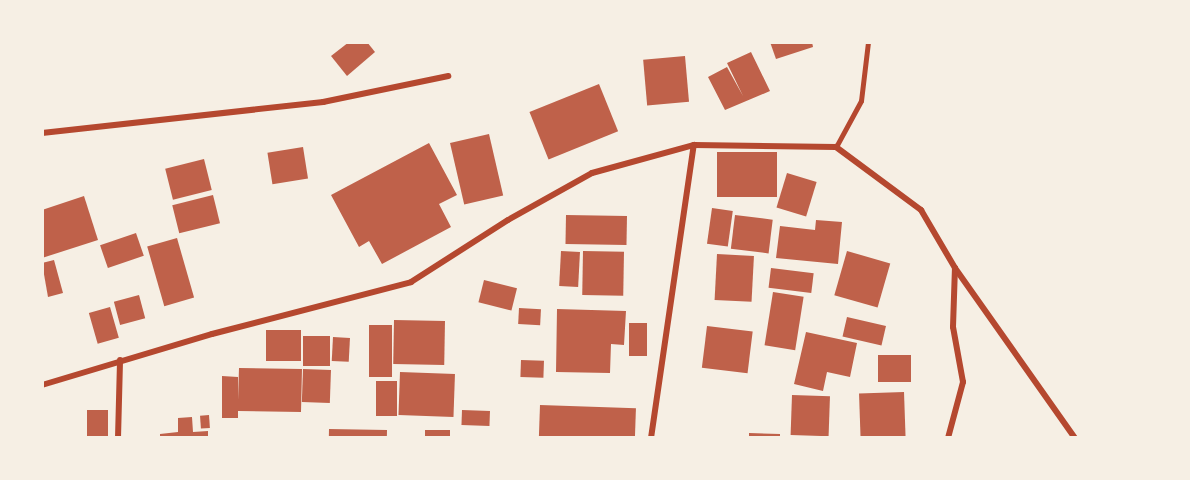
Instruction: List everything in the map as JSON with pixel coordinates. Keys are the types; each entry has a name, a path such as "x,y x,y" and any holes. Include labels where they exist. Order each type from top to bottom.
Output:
{"street":[{"path":"42,134 323,102 448,76"},
{"path":"651,438 694,145"},
{"path":"42,385 120,360 411,282 508,220 592,173 694,145 836,147 921,210 956,268 1075,438"},
{"path":"948,438 963,382 953,327 956,268"},
{"path":"118,438 120,360"}],"lane":[{"path":"836,147 861,101 868,42"}],"building":[{"path":"349,42 367,42 375,52 347,76 331,56"},
{"path":"770,42 812,42 813,47 776,59"},
{"path":"751,52 770,91 725,110 708,77 727,67 743,96 727,63"},
{"path":"685,56 689,102 647,105 643,60"},
{"path":"599,84 618,131 549,159 529,112"},
{"path":"489,134 503,195 464,204 450,143"},
{"path":"429,143 457,195 439,204 451,227 382,264 369,241 359,247 331,195"},
{"path":"303,147 308,179 272,184 267,153"},
{"path":"717,152 777,152 777,197 717,197"},
{"path":"204,159 212,190 173,200 165,169"},
{"path":"787,173 817,182 806,216 776,207"},
{"path":"213,195 220,223 179,233 172,205"},
{"path":"84,196 98,240 42,258 42,210"},
{"path":"712,208 733,211 728,247 707,244"},
{"path":"566,215 627,216 626,245 565,244"},
{"path":"735,215 773,220 769,253 731,249"},
{"path":"816,220 842,222 838,264 776,258 780,226 815,230"},
{"path":"136,233 144,256 108,268 100,245"},
{"path":"177,238 194,298 164,306 147,247"},
{"path":"561,251 580,252 578,287 559,286"},
{"path":"583,251 624,252 623,296 582,295"},
{"path":"847,251 890,263 878,308 834,295"},
{"path":"717,254 754,256 752,302 715,300"},
{"path":"54,260 63,293 48,297 42,263"},
{"path":"771,268 814,273 811,293 769,288"},
{"path":"484,280 517,288 511,311 478,302"},
{"path":"773,292 804,297 795,350 765,345"},
{"path":"139,295 145,318 120,325 114,302"},
{"path":"110,307 119,338 98,344 89,313"},
{"path":"519,308 541,309 540,325 518,324"},
{"path":"557,309 626,311 624,345 611,344 610,373 556,372"},
{"path":"847,317 886,326 881,345 843,336"},
{"path":"394,320 445,321 444,365 393,364"},
{"path":"629,323 647,323 647,356 629,356"},
{"path":"369,325 392,325 392,377 369,377"},
{"path":"707,326 753,332 748,373 702,368"},
{"path":"266,330 301,330 301,361 266,361"},
{"path":"806,332 857,343 850,377 827,372 823,391 794,384"},
{"path":"303,336 330,336 330,366 303,366"},
{"path":"333,337 350,338 349,362 332,361"},
{"path":"878,355 911,355 911,382 878,382"},
{"path":"521,360 544,361 543,378 520,377"},
{"path":"239,368 302,369 301,412 238,411 238,418 222,418 222,376 238,377 238,400"},
{"path":"303,369 331,370 330,403 302,402"},
{"path":"400,372 455,374 453,417 398,415"},
{"path":"376,381 397,381 397,416 376,416"},
{"path":"904,392 906,438 861,438 859,394"},
{"path":"792,395 830,396 829,436 791,435"},
{"path":"540,405 636,408 635,438 539,438"},
{"path":"87,410 108,410 108,437 87,437"},
{"path":"462,410 490,411 489,426 461,425"},
{"path":"209,415 210,428 201,429 200,416"},
{"path":"192,417 193,432 208,431 208,438 160,438 160,434 178,432 178,418"},
{"path":"329,429 387,430 387,438 329,438"},
{"path":"425,430 450,430 450,438 425,438"},
{"path":"749,433 780,434 780,438 749,438"}]}
